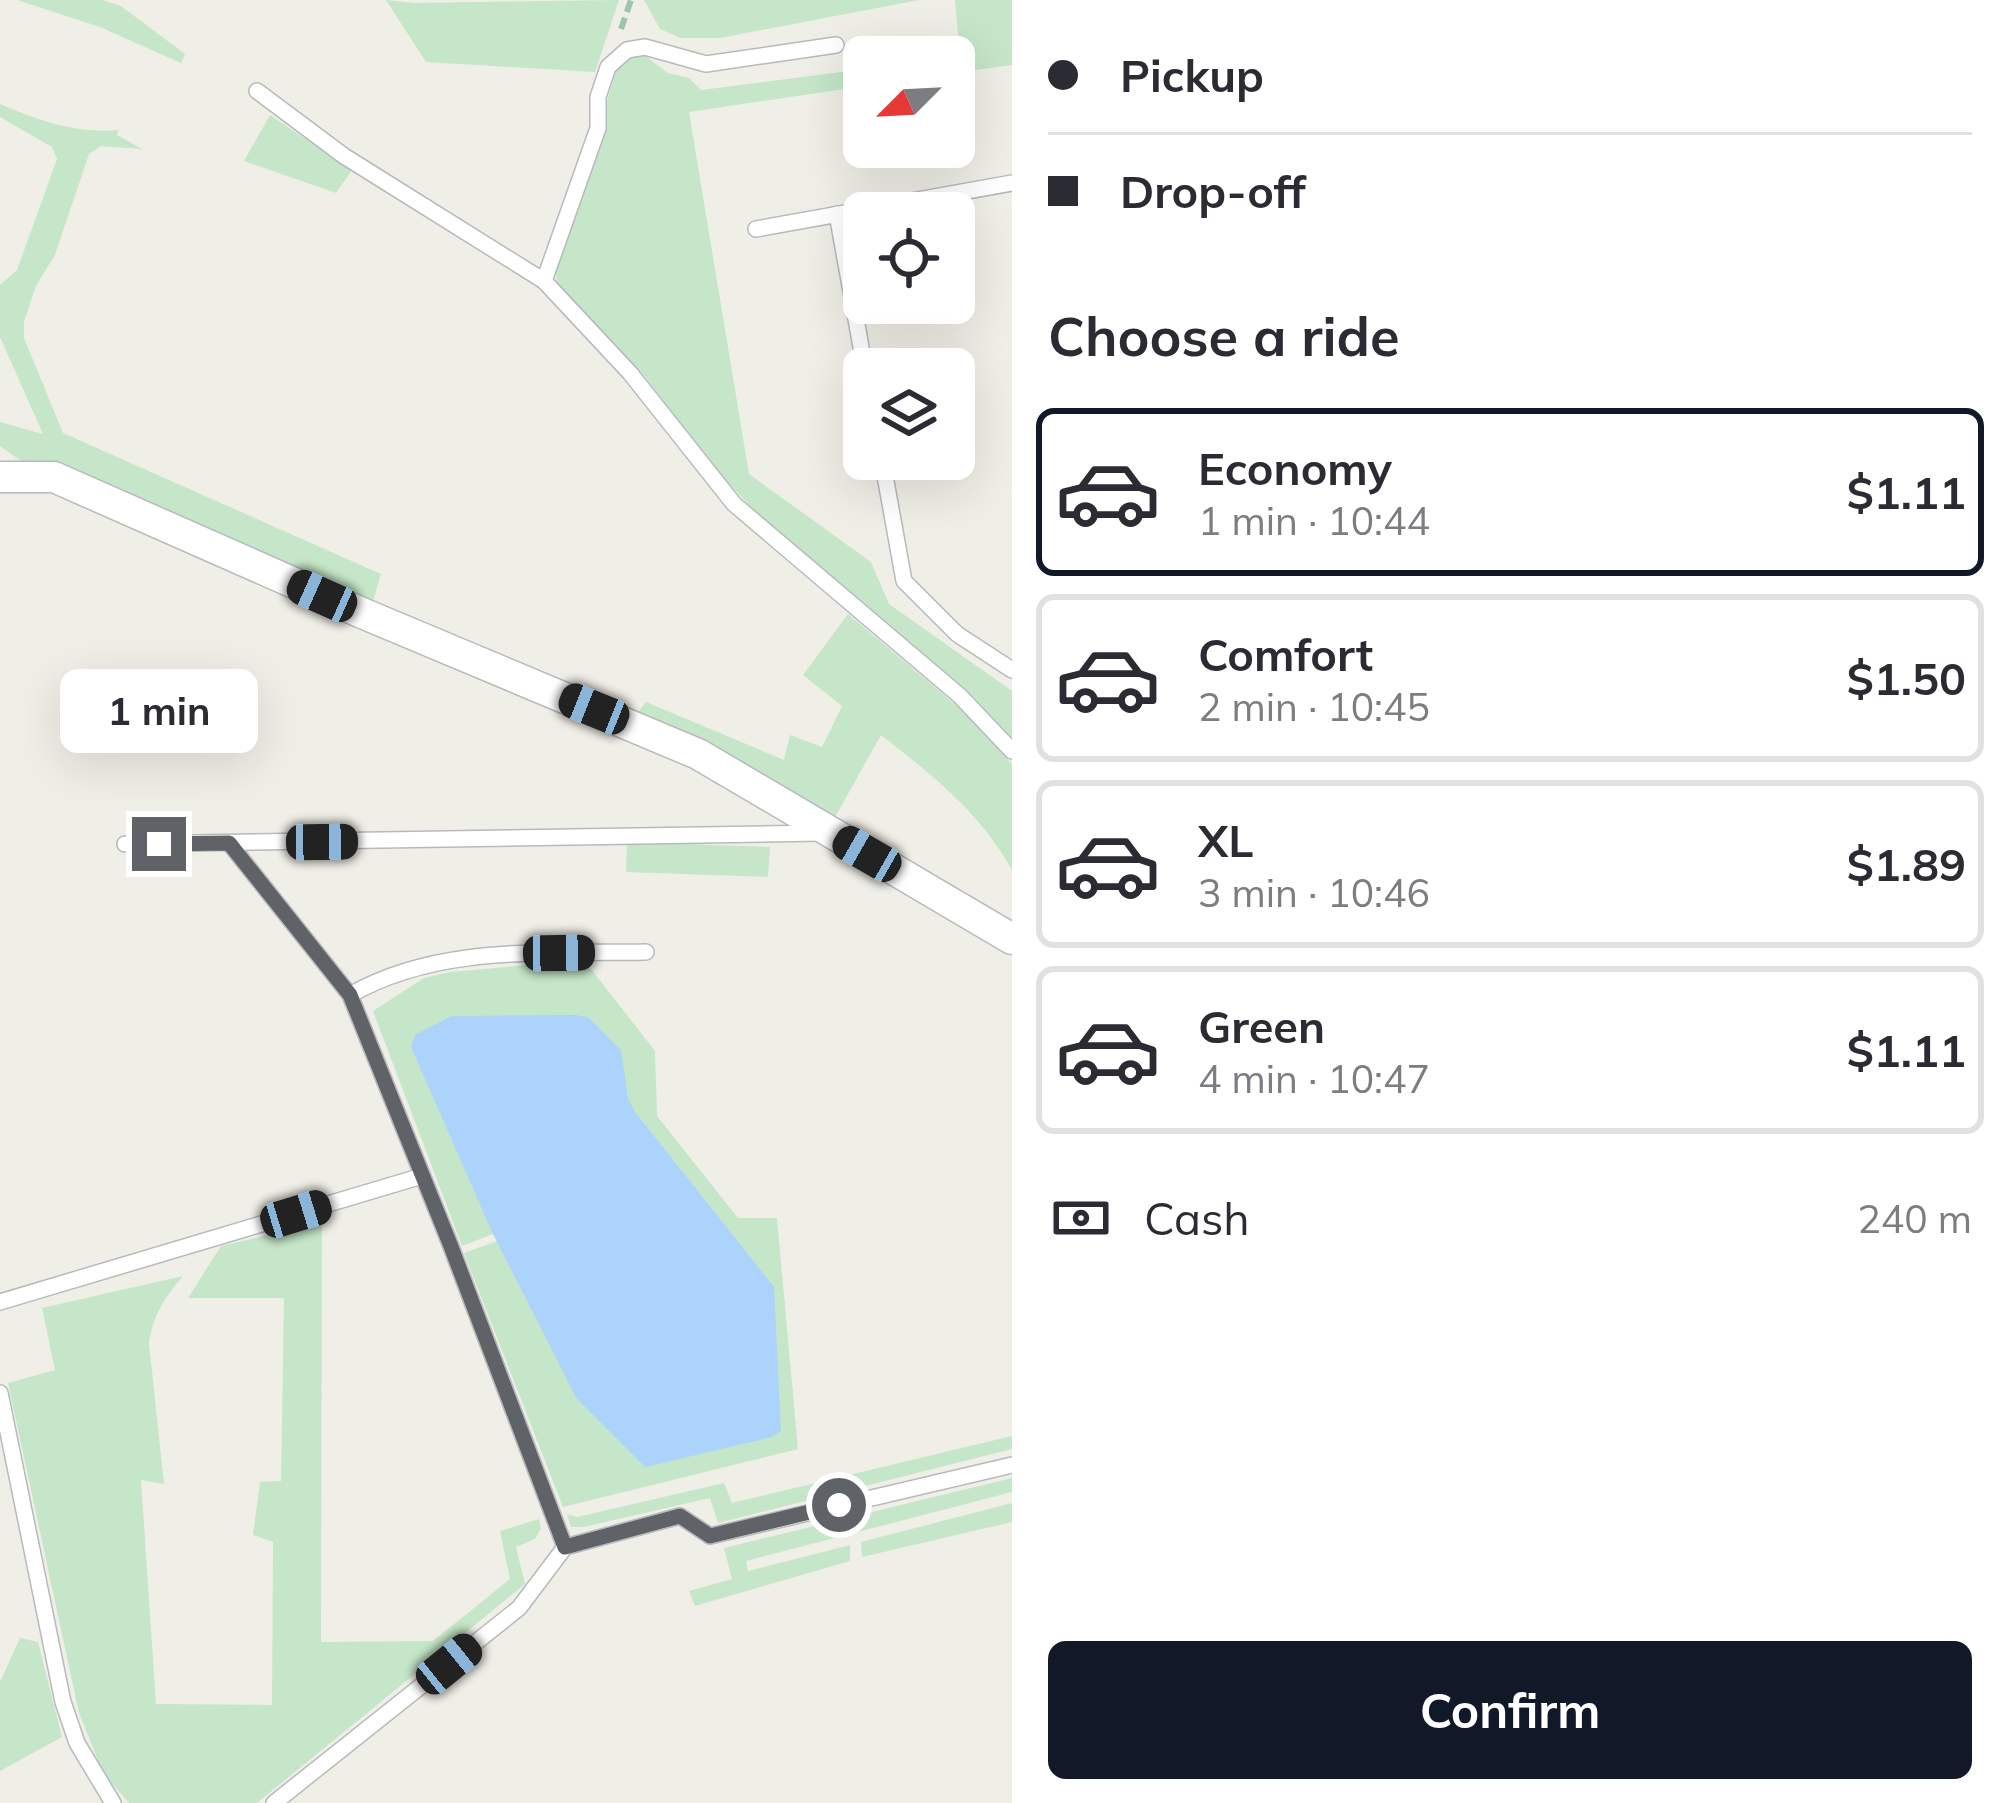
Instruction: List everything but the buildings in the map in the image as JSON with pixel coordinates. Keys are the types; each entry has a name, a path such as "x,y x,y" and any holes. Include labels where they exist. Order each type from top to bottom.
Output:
{"street":[{"path":"0,456 35,477"},
{"path":"0,477 54,477 362,613 666,739 745,780 1012,939"}],"lane":[{"path":"544,281 598,128 598,98 608,67 627,50 645,47 706,64 836,45"},
{"path":"257,91 344,156 544,281 630,373 734,504 960,696 1012,751"},
{"path":"756,229 1012,183"},
{"path":"837,214 862,348"},
{"path":"886,480 904,581 957,634 1012,670"},
{"path":"125,844 830,833"},
{"path":"229,843 350,995 565,1547"},
{"path":"350,995 383,976 472,955 646,952"},
{"path":"0,1302 422,1176"},
{"path":"0,1394 63,1702 77,1743 112,1803"},
{"path":"274,1803 519,1608 565,1547 680,1516 710,1536 1012,1465"}],"green space":[{"path":"17,0 102,0 121,6 185,54 181,63 100,27"},
{"path":"386,0 619,0 595,72 426,62"},
{"path":"644,0 919,0 720,38 680,38 660,29"},
{"path":"955,0 1012,0 1012,65 975,70 975,36 958,36"},
{"path":"644,55 668,73 689,78 701,90 843,72 843,89 689,112 749,474 871,562 889,604 1012,691 1012,739 972,695 752,508 715,469 646,378 557,283 556,272 617,68 629,57"},
{"path":"0,104 72,128 118,130 117,135 142,149 101,146 89,154 55,255 36,286 24,322 24,338 63,433 381,574 373,601 639,711 646,702 784,760 790,735 822,747 842,706 803,675 848,614 969,716 1012,764 1012,870 970,812 881,735 834,819 24,463 0,446 0,422 43,434 0,337 0,285 17,270 57,159 52,147 0,117"},
{"path":"270,115 352,170 336,193 244,161"},
{"path":"627,842 770,847 768,877 626,872"},
{"path":"584,960 655,1051 657,1116 738,1218 777,1218 798,1449 563,1507 464,1253 497,1241 493,1234 462,1246 373,1011 424,978"},
{"path":"322,1222 321,1642 433,1641 510,1579 500,1531 539,1519 541,1529 535,1539 516,1547 525,1584 257,1803 129,1803 103,1773 79,1713 8,1383 55,1370 42,1308 183,1276 161,1307 149,1343 164,1484 141,1480 156,1704 272,1705 273,1542 253,1535 260,1482 281,1481 284,1298 188,1298 221,1246"},
{"path":"1012,1436 1012,1449 718,1523 710,1498 584,1527 571,1527 567,1514 577,1517 724,1483 732,1503"},
{"path":"1012,1478 1012,1492 746,1561 748,1571 850,1545 850,1561 695,1606 689,1591 732,1579 724,1548"},
{"path":"1012,1503 1012,1522 862,1557 861,1542"},
{"path":"20,1638 38,1642 62,1737 0,1771 0,1682"}],"water":[{"path":"452,1016 588,1017 621,1050 628,1099 635,1112 774,1287 781,1431 772,1437 645,1467 577,1399 493,1234 411,1047 415,1035"}],"route":[{"path":"159,844 229,843 350,995 565,1547 680,1516 710,1536 839,1505"}]}
